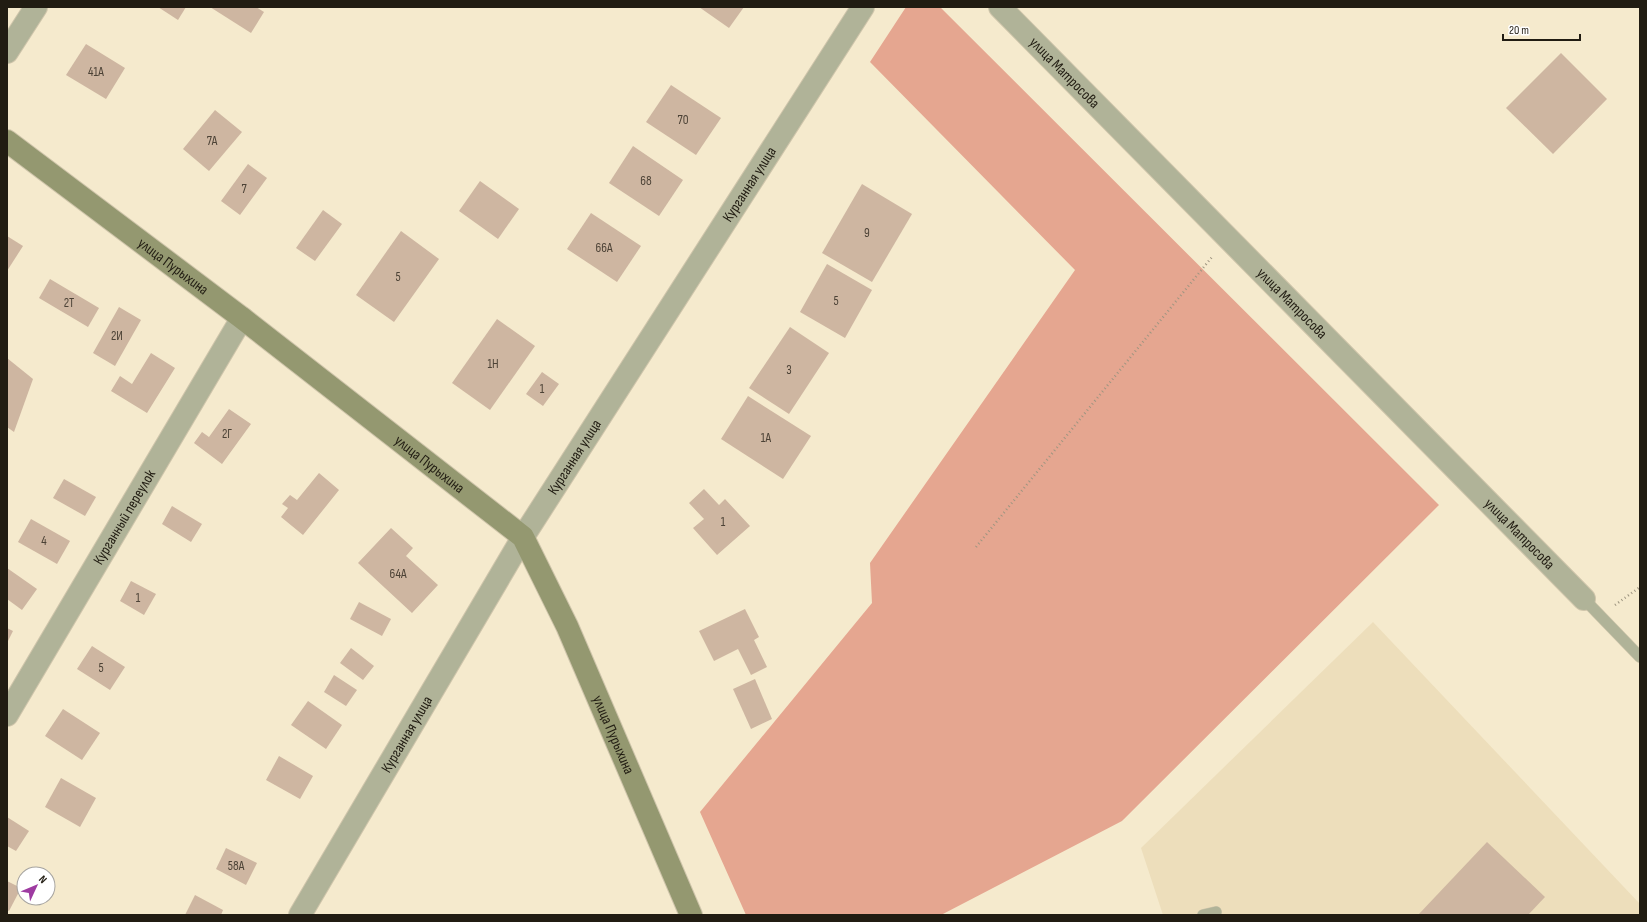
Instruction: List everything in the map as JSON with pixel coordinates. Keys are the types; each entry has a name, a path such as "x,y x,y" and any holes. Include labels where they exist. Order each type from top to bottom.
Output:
{"street":[{"path":"7,52 36,7"},
{"name":"Курганная улица","path":"300,915 523,538 863,7"},
{"name":"улица Матросова","path":"1000,7 1584,599"},
{"name":"улица Пурыхина","path":"7,141 242,318 523,538 566,626 691,915"},
{"name":"Курганный переулок","path":"7,715 242,318"}],"lane":[{"path":"1584,599 1640,657"},
{"path":"1203,915 1216,912"}],"path":[{"path":"976,547 1227,238"},
{"path":"1600,616 1640,587"}],"shaded area":[{"path":"906,7 940,7 1439,505 1122,821 941,915 746,915 700,812 872,603 870,563 1075,270 870,62"},
{"path":"1373,622 1640,904 1640,915 1163,915 1141,848"}],"building":[{"path":"158,7 186,7 178,20"},
{"path":"210,7 256,7 264,12 251,33"},
{"path":"699,7 744,7 729,28"},
{"path":"86,44 125,68 106,99 66,75"},
{"path":"1561,53 1607,99 1553,154 1506,108"},
{"path":"671,85 721,118 696,155 646,122"},
{"path":"215,110 242,132 209,171 183,149"},
{"path":"633,146 683,180 659,216 609,183"},
{"path":"248,164 267,178 240,215 221,201"},
{"path":"480,181 519,209 498,239 459,211"},
{"path":"862,184 912,214 872,282 822,253"},
{"path":"323,210 342,224 315,261 296,248"},
{"path":"591,213 641,246 617,282 567,249"},
{"path":"401,231 439,259 394,322 356,295"},
{"path":"7,236 23,246 7,271"},
{"path":"827,264 872,290 845,338 800,312"},
{"path":"50,279 99,308 88,327 39,298"},
{"path":"119,307 141,320 115,366 93,353"},
{"path":"497,319 535,346 490,410 452,383"},
{"path":"790,327 829,353 789,414 749,388"},
{"path":"151,353 175,368 147,413 111,391 120,376 132,384"},
{"path":"7,358 33,379 14,432 7,427"},
{"path":"542,372 559,384 543,406 526,394"},
{"path":"748,396 811,436 783,479 721,439"},
{"path":"229,409 251,424 222,464 194,443 202,432 209,437"},
{"path":"319,473 339,490 303,535 281,517 288,508 282,504 290,495 297,500"},
{"path":"64,479 96,497 85,516 53,498"},
{"path":"704,489 719,505 725,499 750,526 717,555 693,528 704,519 689,503"},
{"path":"172,506 202,524 191,542 162,524"},
{"path":"31,519 70,541 57,564 18,542"},
{"path":"391,528 413,548 406,556 438,585 412,613 358,563"},
{"path":"7,568 37,589 22,610 7,599"},
{"path":"131,581 156,594 144,615 120,601"},
{"path":"359,602 391,619 382,636 350,619"},
{"path":"745,609 759,637 754,640 767,667 751,675 738,649 714,661 699,631"},
{"path":"7,628 13,631 7,643"},
{"path":"92,646 125,667 110,690 77,669"},
{"path":"351,648 374,666 363,680 340,663"},
{"path":"334,675 357,690 346,706 324,692"},
{"path":"755,679 772,719 751,729 733,689"},
{"path":"308,701 342,725 326,749 291,725"},
{"path":"63,709 100,733 82,760 45,736"},
{"path":"279,756 313,776 300,799 266,780"},
{"path":"61,778 96,798 80,827 45,807"},
{"path":"7,817 29,831 16,851 7,846"},
{"path":"1487,842 1545,897 1528,915 1418,915"},
{"path":"226,848 257,863 246,885 216,869"},
{"path":"7,881 16,886 16,898 9,911 7,910"},
{"path":"195,895 223,910 221,915 185,915"}]}
